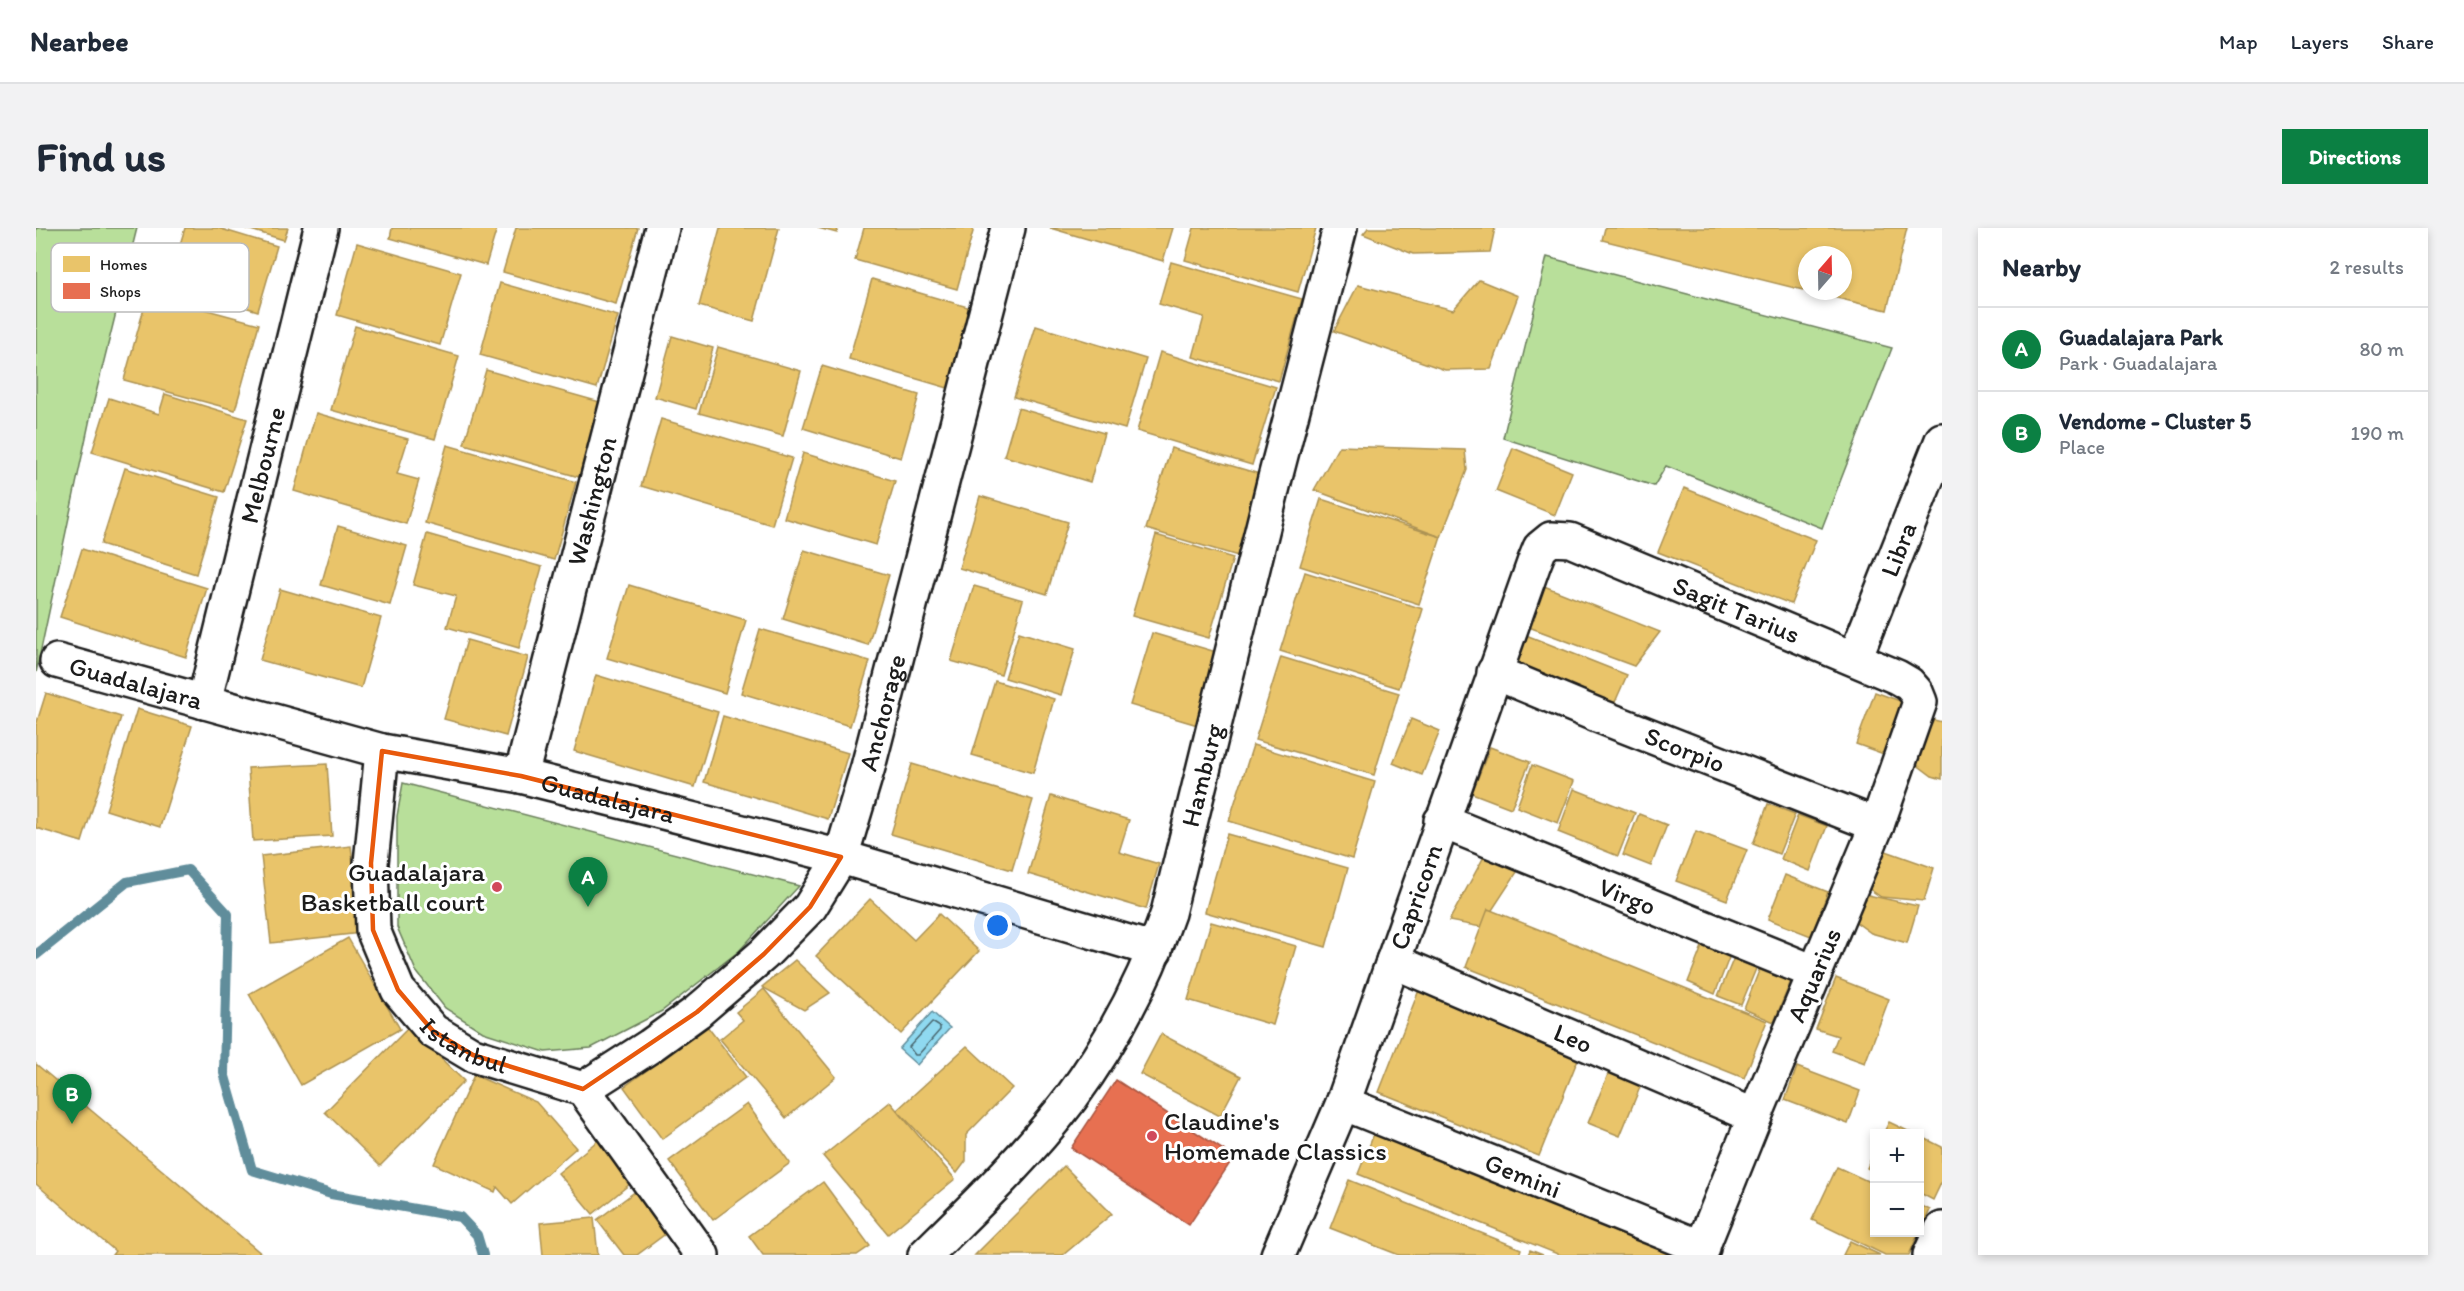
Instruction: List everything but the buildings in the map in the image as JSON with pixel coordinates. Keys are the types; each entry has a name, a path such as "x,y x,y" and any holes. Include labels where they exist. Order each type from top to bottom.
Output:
{"street":[{"name":"Melbourne","path":"204,702 321,228"},
{"name":"Washington","path":"521,776 662,228"},
{"name":"Anchorage","path":"583,1089 650,1046 697,1012 764,954 810,907 841,857 868,767 1008,228"},
{"name":"Hamburg","path":"925,1255 994,1187 1071,1098 1112,1035 1155,950 1168,913 1278,467 1340,228"},
{"name":"Libra","path":"1855,658 1942,440"},
{"name":"Sagit Tarius","path":"1551,539 1570,540 1855,658 1898,677 1916,692"},
{"name":"Capricorn","path":"1285,1253 1343,1103 1534,563 1540,548 1551,539"},
{"name":"Guadalajara","path":"57,661 382,752 521,776 841,857 1155,950"},
{"name":"Scorpio","path":"1494,672 1597,716 1877,825"},
{"name":"Aquarius","path":"1701,1252 1814,972 1877,825 1917,714 1920,702 1916,692"},
{"name":"Istanbul","path":"382,752 371,863 373,930 398,990 433,1031 473,1055 583,1089"},
{"name":"Virgo","path":"1441,821 1814,972"},
{"name":"Leo","path":"1393,962 1755,1116"},
{"path":"583,1089 702,1255"},
{"name":"Gemini","path":"1343,1103 1701,1252"},
{"path":"1930,1255 1942,1229"}],"highlighted area":[{"path":"382,751 521,776 841,857 810,907 764,954 697,1012 583,1089 473,1055 433,1031 398,990 373,930 371,863"}],"green space":[{"path":"36,228 137,228 133,243 51,243 51,312 116,312 92,409 36,673"},
{"path":"1547,257 1892,348 1822,528 1666,466 1654,486 1503,438"},
{"path":"403,783 799,886 739,951 662,1011 591,1048 545,1052 483,1032 445,1008 416,971 397,927 397,816"}],"water":[{"path":"932,1012 950,1028 917,1065 899,1049"}],"waterway":[{"path":"36,955 127,882 188,870 228,914 224,1073 252,1170 331,1194 460,1217 477,1235 483,1255"}],"place":[{"name":"Guadalajara Basketball court","path":"497,887"},
{"name":"Guadalajara Park","path":"588,907"},
{"name":"Vendome - Cluster 5","path":"72,1124"},
{"name":"Claudine's Homemade Classics","path":"1152,1136"}]}
